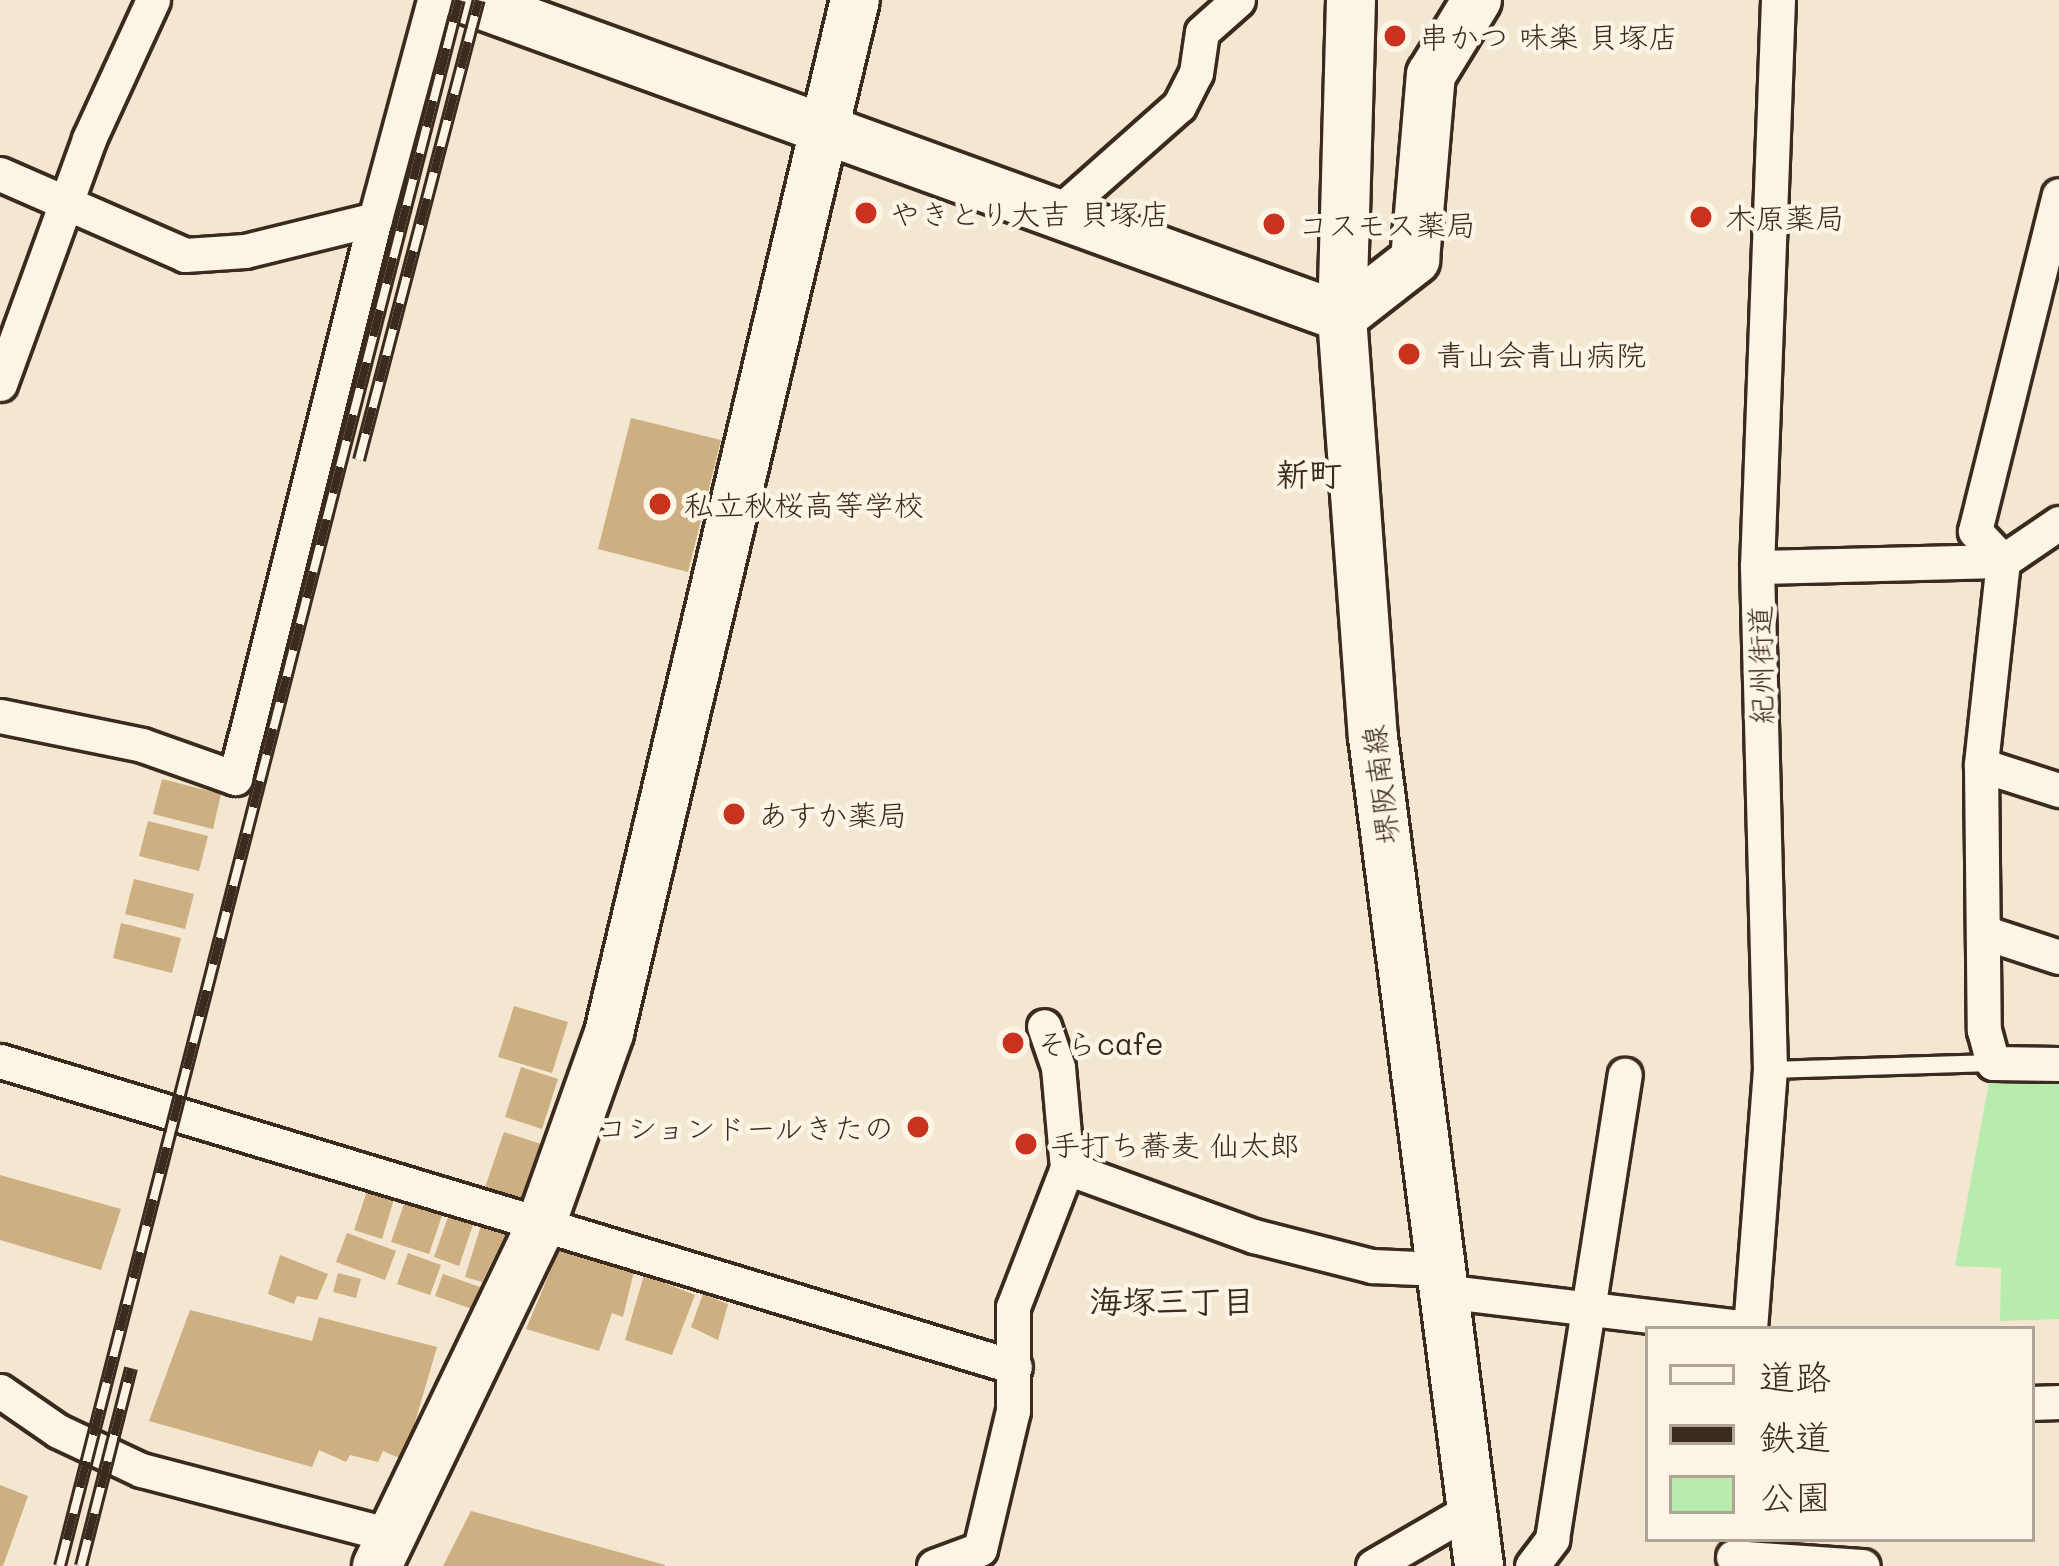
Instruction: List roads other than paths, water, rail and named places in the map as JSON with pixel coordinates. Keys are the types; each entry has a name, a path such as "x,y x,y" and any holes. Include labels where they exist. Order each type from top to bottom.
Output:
{"street":[{"path":"0,384 66,204 153,0"},
{"path":"0,716 142,745 235,778 434,0"},
{"path":"468,0 830,126 1342,317 1415,260 1431,75 1477,0"},
{"path":"0,1391 58,1431 164,1478 384,1550 540,1227 609,1033 830,126 855,0"},
{"path":"1059,212 1179,106 1196,73 1202,32 1238,0"},
{"name":"堺阪南線","path":"1351,0 1342,317 1373,737 1479,1566"},
{"name":"紀州街道","path":"1750,1326 1770,1070 1757,568 1778,0"},
{"path":"0,174 185,255 245,251 375,219"},
{"path":"2059,195 1975,531 2003,562 1981,765 1984,1030 1993,1063 2059,1064"},
{"path":"1757,568 2003,562 2059,523"},
{"path":"1981,765 2059,790"},
{"path":"1983,932 2059,957"},
{"path":"934,1566 980,1549 1013,1411 1013,1306 1066,1168 1058,1067 1044,1026"},
{"path":"0,1061 173,1118 229,1125 540,1227 1015,1367"},
{"path":"1532,1566 1552,1539 1625,1075"},
{"path":"1066,1168 1274,1241 1372,1267 1589,1310 1725,1326"},
{"path":"1380,1562 1473,1508"},
{"path":"1733,1554 1863,1566"}],"lane":[{"path":"1770,1070 1993,1063"}],"railway":[{"path":"60,1566 459,0"},
{"path":"359,460 479,0"},
{"path":"81,1566 131,1368"}],"place":[{"name":"串かつ 味楽 貝塚店","path":"1395,36"},
{"name":"やきとり大吉 貝塚店","path":"866,213"},
{"name":"木原薬局","path":"1701,217"},
{"name":"コスモス薬局","path":"1274,224"},
{"name":"青山会青山病院","path":"1409,354"},
{"name":"私立秋桜高等学校","path":"660,504"},
{"name":"あすか薬局","path":"734,814"},
{"name":"そらcafe","path":"1013,1043"},
{"name":"コションドールきたの","path":"918,1127"},
{"name":"手打ち蕎麦 仙太郎","path":"1026,1144"}],"district":[{"name":"新町","path":"1309,473"},
{"name":"海塚三丁目","path":"1172,1300"}]}
